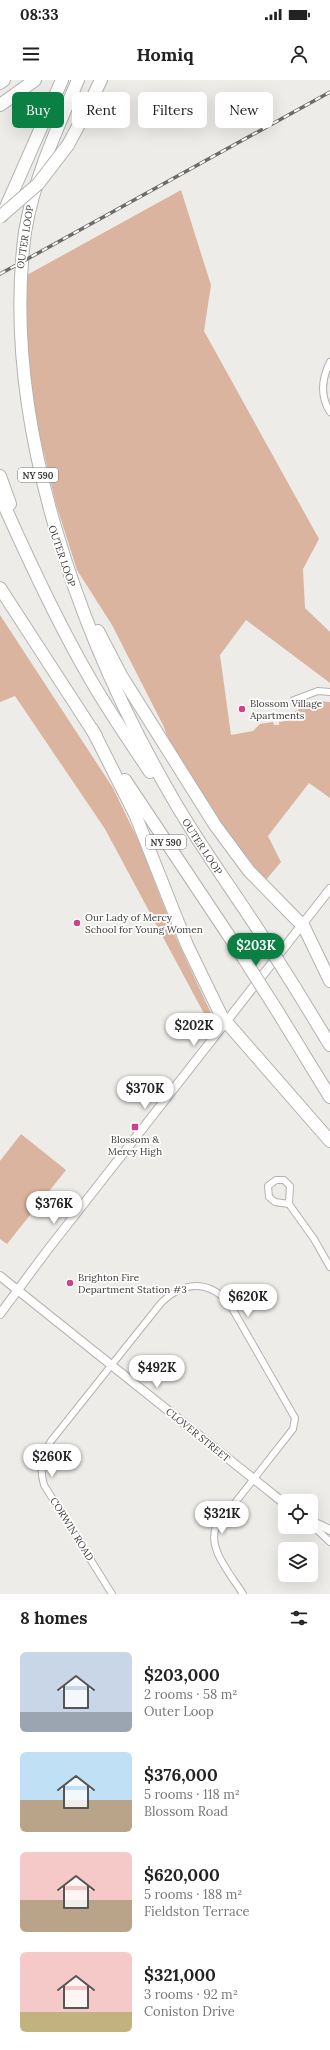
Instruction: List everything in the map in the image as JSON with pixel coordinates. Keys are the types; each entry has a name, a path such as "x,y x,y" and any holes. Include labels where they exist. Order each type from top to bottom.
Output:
{"highway":[{"path":"0,83 4,80"},
{"path":"18,179 55,80"},
{"path":"0,222 62,80"},
{"name":"OUTER LOOP","path":"78,80 46,157 33,194 23,243 18,294 20,358 26,409 38,472 54,534 82,612 115,689 168,790 201,845 259,931 330,1045"},
{"path":"0,217 38,184 68,145 101,80"},
{"path":"0,105 33,82"},
{"path":"0,112 33,82"},
{"path":"0,476 35,571"},
{"path":"0,496 62,629 95,688 124,734 201,845"},
{"path":"54,534 102,641 138,703 231,847 254,876 302,925 330,982"},
{"name":"NY 590","path":"0,588 276,1008 330,1098"},
{"path":"92,729 135,814 187,946 226,1022 330,1141"}],"street":[{"path":"330,362 323,384 325,400 330,412"},
{"path":"294,700 318,691 330,692"},
{"path":"0,1314 17,1289 330,889"},
{"path":"289,1204 275,1202 270,1198 268,1188 272,1181 282,1180 289,1184 291,1192 289,1204 314,1239 330,1266"},
{"name":"CLOVER STREET","path":"0,1276 278,1499"},
{"name":"CORWIN ROAD","path":"112,1594 47,1489 41,1470 44,1454 51,1442 111,1364 161,1303 178,1290 191,1286 204,1287 218,1292 232,1307 295,1418 294,1428 214,1531 213,1539 218,1552 243,1594"},
{"path":"318,1524 330,1530"},
{"path":"318,1531 330,1542"}],"shaded area":[{"path":"181,190 211,285 204,331 319,539 303,569 305,608 330,632 330,683 246,620 220,655 231,735 253,731 260,724 273,722 274,725 279,725 279,722 296,719 295,711 319,701 330,702 330,798 309,783 268,836 281,862 265,881 241,855 172,749 163,725 112,625 77,570 56,504 36,420 28,360 25,312 27,275"},
{"path":"0,615 113,788 140,844 177,940 211,1013 208,1021 105,829 15,696 0,702"},
{"path":"21,1134 66,1170 7,1244 0,1239 0,1161"}],"railway":[{"path":"0,274 330,92"}],"place":[{"name":"Blossom Village Apartments","path":"242,709"},
{"name":"Our Lady of Mercy School for Young Women","path":"77,923"},
{"name":"Blossom & Mercy High","path":"135,1127"},
{"name":"Brighton Fire Department Station #3","path":"70,1283"}]}
